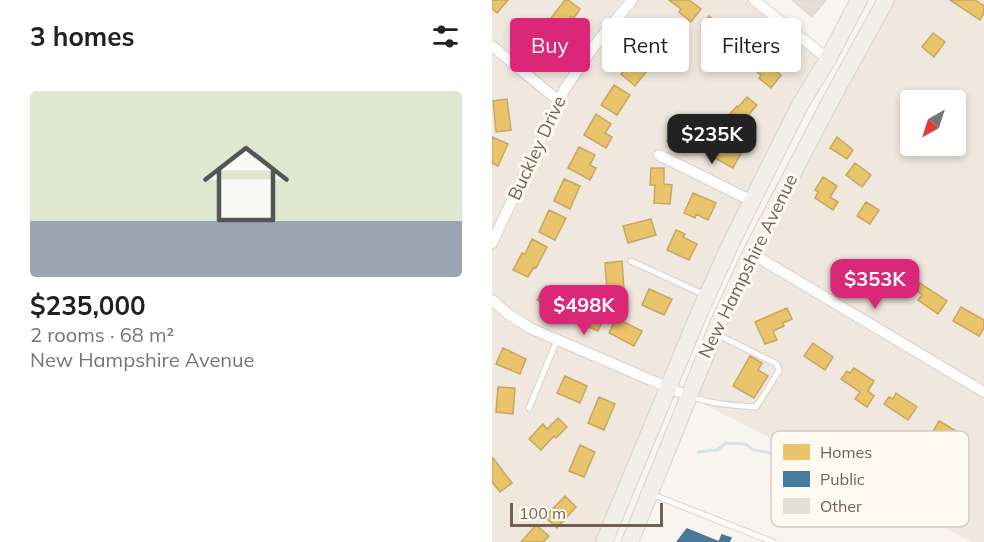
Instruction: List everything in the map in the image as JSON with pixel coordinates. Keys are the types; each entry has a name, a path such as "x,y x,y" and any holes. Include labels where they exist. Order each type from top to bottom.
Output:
{"main road":[{"name":"New Hampshire Avenue","path":"604,542 731,243 800,105 828,59 859,0"},
{"name":"New Hampshire Avenue","path":"630,542 714,333 751,253 886,0"}],"street":[{"name":"Buckley Drive","path":"492,243 564,90 595,45 632,0"},
{"path":"754,0 828,59"},
{"path":"492,46 559,101"},
{"path":"659,155 752,201"},
{"path":"751,253 984,392"},
{"path":"492,300 508,314 532,329 688,396"}],"lane":[{"path":"631,261 707,296"},
{"path":"688,396 733,406 756,407 779,371 777,364 714,333"},
{"path":"529,408 557,340"},
{"path":"649,493 773,542"}],"shaded area":[{"path":"492,0 754,0 777,18 701,18 701,72 801,72 801,37 828,59 800,105 604,542 492,542"},
{"path":"886,0 984,0 984,542 972,542 943,527 969,527 969,431 771,431 771,439 688,396"}],"building: Homes":[{"path":"492,0 508,0 497,13 492,9"},
{"path":"565,0 580,9 574,18 571,16 570,18 551,18"},
{"path":"669,0 689,0 701,9 691,22 679,12 681,9"},
{"path":"950,0 975,0 984,6 984,13 980,20"},
{"path":"933,33 945,42 934,57 922,47"},
{"path":"623,72 646,72 635,86 621,74"},
{"path":"757,72 777,72 781,75 771,88 759,78 761,75"},
{"path":"614,85 630,95 617,115 601,105"},
{"path":"747,97 757,105 738,127 727,117"},
{"path":"507,99 511,130 496,132 493,101"},
{"path":"596,114 611,124 605,133 612,137 606,148 584,135"},
{"path":"693,118 704,130 698,135 701,138 693,145 686,138 674,148 667,141"},
{"path":"492,137 508,144 498,166 492,163"},
{"path":"722,137 743,150 733,168 711,156"},
{"path":"837,137 853,150 847,159 830,148"},
{"path":"579,147 595,155 590,165 596,168 590,180 568,168"},
{"path":"855,163 871,175 862,187 846,175"},
{"path":"651,168 664,168 664,184 672,185 670,204 654,203 655,185 650,185"},
{"path":"823,177 837,186 830,197 838,202 833,210 815,198 818,192 815,190"},
{"path":"564,179 580,186 570,209 554,201"},
{"path":"693,193 716,203 708,220 696,214 695,218 684,213"},
{"path":"866,202 879,210 870,224 857,216"},
{"path":"549,210 566,218 555,240 539,232"},
{"path":"651,219 656,235 628,243 623,226"},
{"path":"676,230 685,234 683,237 697,244 689,260 667,250"},
{"path":"532,239 547,247 536,268 534,267 528,277 513,270 522,253 525,254"},
{"path":"881,260 906,277 898,290 878,277 881,273 875,269"},
{"path":"622,261 624,290 607,291 605,263"},
{"path":"920,283 947,301 938,314 918,300 922,295 916,290"},
{"path":"546,286 571,300 562,315 537,300"},
{"path":"649,289 672,299 664,315 642,305"},
{"path":"583,303 606,313 598,331 576,321"},
{"path":"961,307 984,320 984,328 979,336 953,321"},
{"path":"787,308 792,319 773,331 777,340 765,344 755,322"},
{"path":"616,318 642,331 634,346 609,333"},
{"path":"813,343 833,357 825,370 804,356"},
{"path":"503,348 526,359 520,374 496,364"},
{"path":"750,356 762,363 758,370 768,376 754,398 733,386"},
{"path":"854,368 874,381 868,391 874,396 867,407 855,399 860,392 841,379 847,371 850,373"},
{"path":"565,376 587,386 580,403 557,393"},
{"path":"498,387 515,388 513,414 496,412"},
{"path":"896,393 917,407 908,420 884,404 889,397 893,399"},
{"path":"599,397 615,404 604,430 588,423"},
{"path":"558,418 567,427 556,438 554,436 541,450 529,439 543,424 547,429"},
{"path":"939,421 956,431 933,431"},
{"path":"580,445 595,452 584,477 569,471"},
{"path":"493,458 512,483 500,492 492,482"},
{"path":"565,496 576,507 557,528 545,517"},
{"path":"536,525 549,536 543,542 521,542"}],"building: Public":[{"path":"687,529 719,542 677,542"},
{"path":"722,535 731,538 729,542 719,542"}],"building: Other":[{"path":"792,0 826,0 812,17"}],"waterway":[{"path":"698,452 717,450 726,443 746,444 753,450 771,453"}]}
